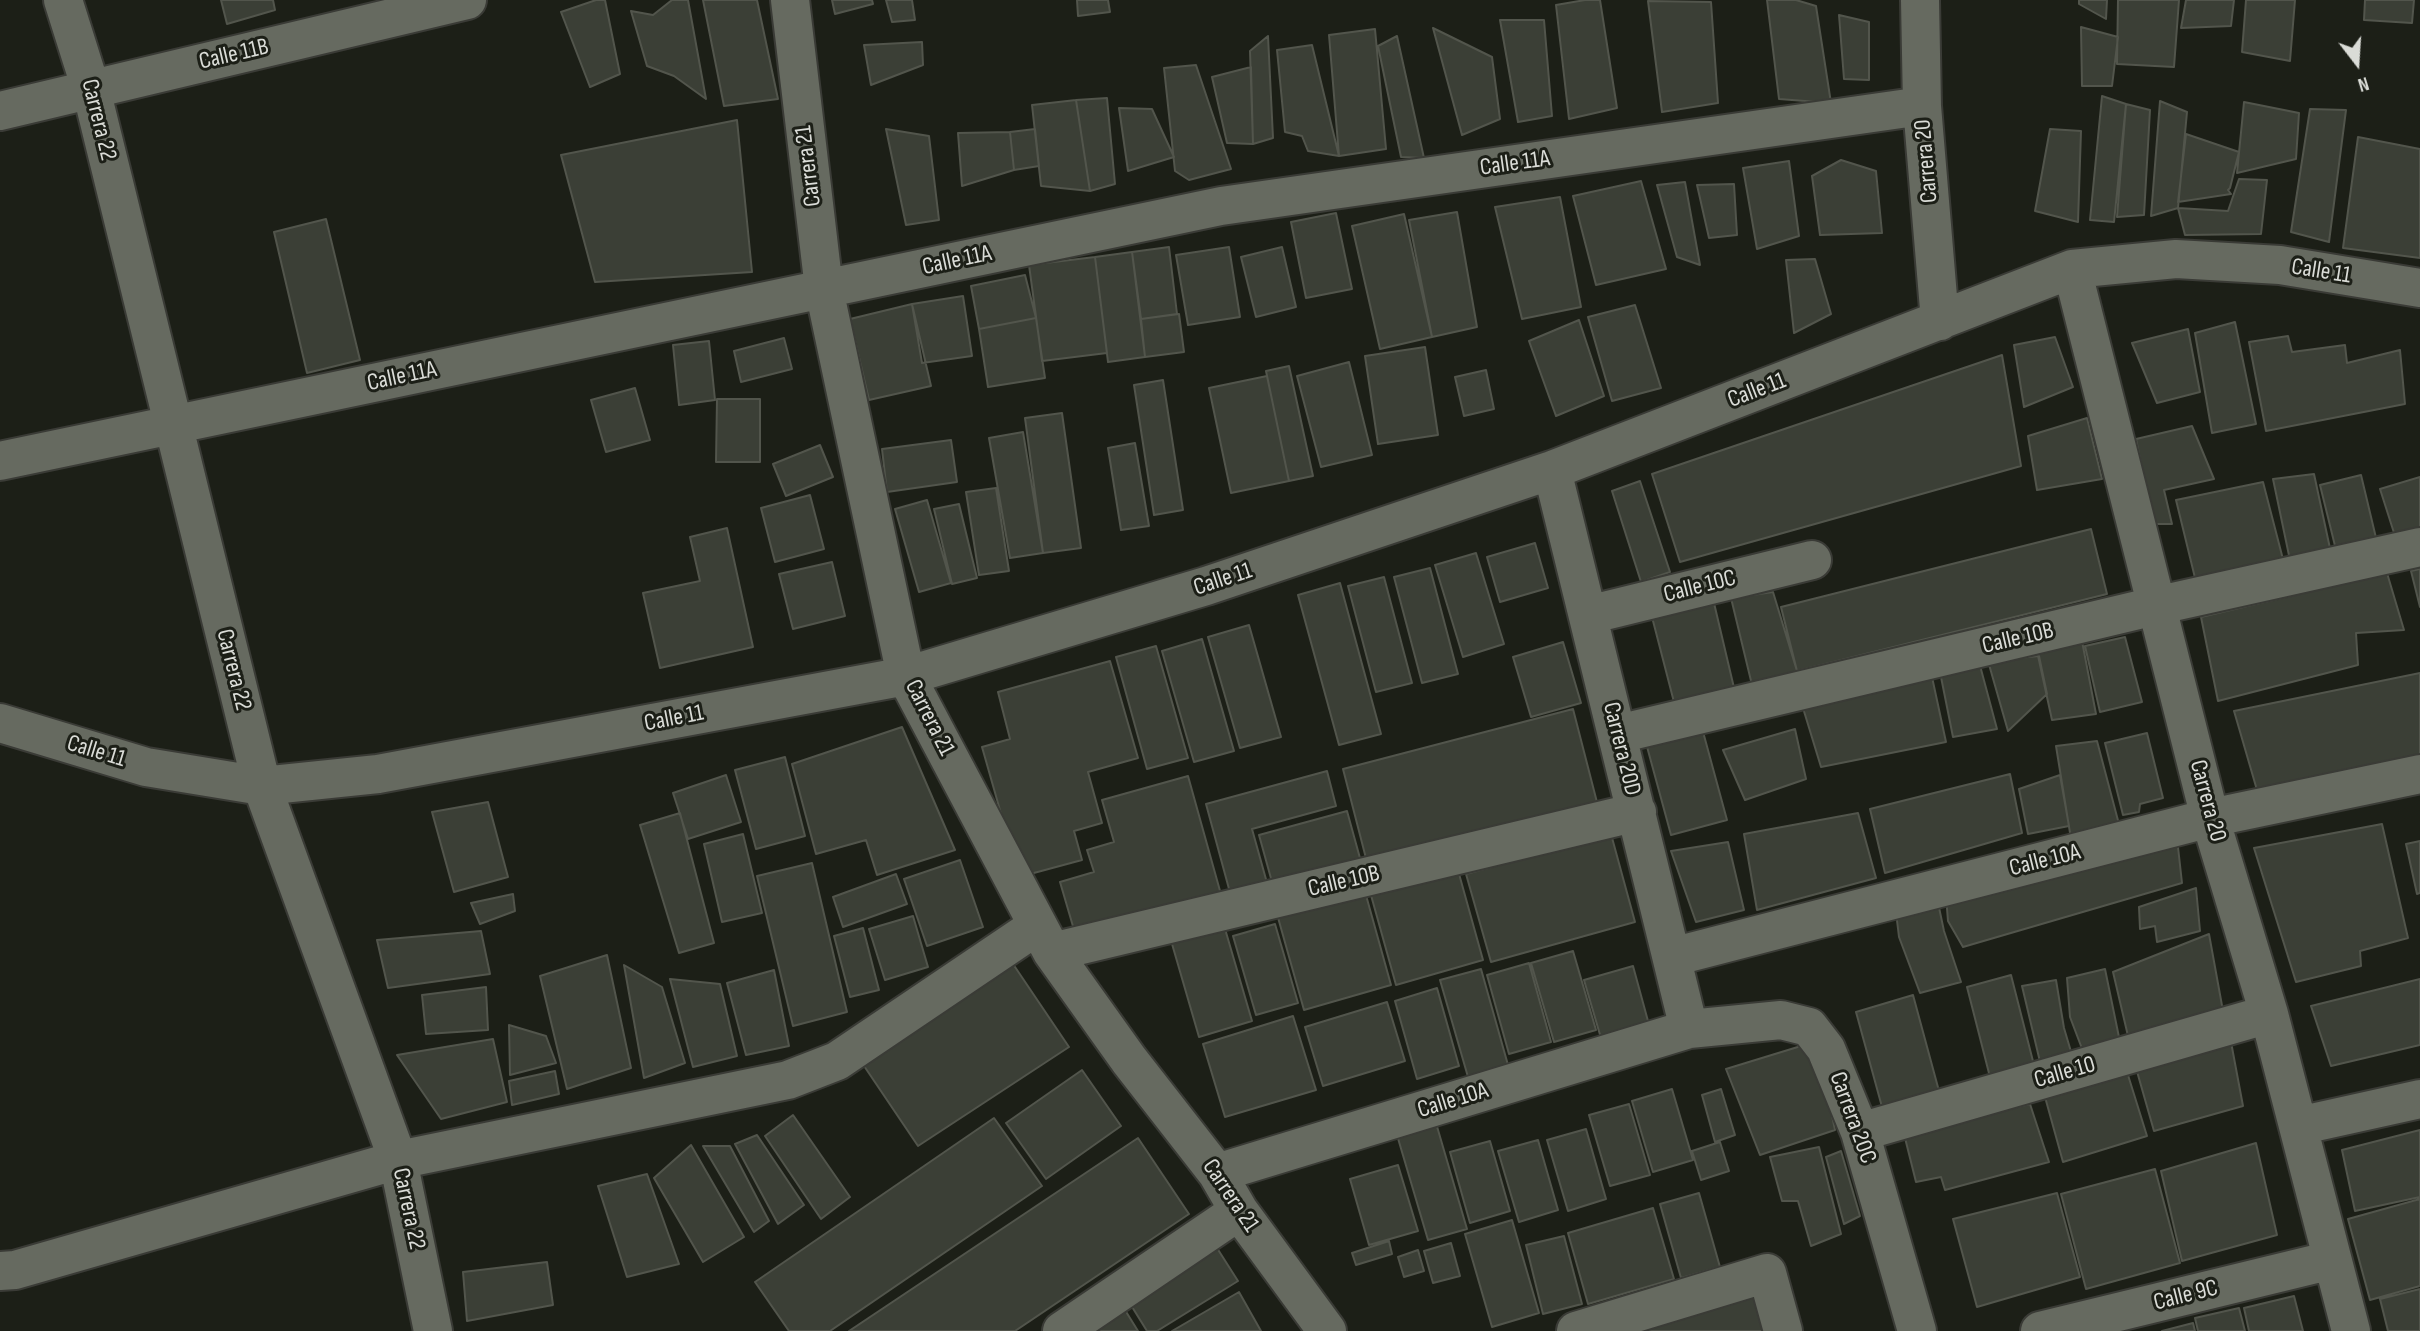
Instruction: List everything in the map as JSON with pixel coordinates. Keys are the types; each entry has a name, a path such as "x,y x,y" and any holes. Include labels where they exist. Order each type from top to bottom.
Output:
{"street":[{"name":"Carrera 22","path":"63,0 91,89 262,786 398,1160 433,1331"},
{"name":"Calle 11B","path":"0,111 467,0"},
{"name":"Carrera 21","path":"790,0 824,289 906,676 1045,939 1129,1060 1217,1173 1240,1211 1328,1331"},
{"name":"Carrera 20","path":"1920,0 1922,106 1940,321"},
{"name":"Calle 11A","path":"0,461 1221,206 1922,106"},
{"name":"Calle 11","path":"0,723 146,767 262,786 378,774 906,676 1206,586 1552,470 2071,269 2176,259 2280,265 2420,288"},
{"name":"Carrera 20","path":"2071,269 2210,818 2269,1014 2351,1331"},
{"name":"Carrera 20D","path":"1552,470 1689,1029"},
{"name":"Calle 10B","path":"1618,734 2155,606 2420,547"},
{"name":"Calle 10C","path":"1588,615 1812,560"},
{"name":"Calle 10A","path":"1672,957 2210,818 2420,774"},
{"name":"Calle 10B","path":"1045,939 1637,812"},
{"path":"0,1271 15,1270 398,1160 788,1080 837,1061 1045,939"},
{"name":"Calle 10","path":"1860,1132 2269,1014"},
{"name":"Carrera 20C","path":"1689,1029 1781,1020 1809,1027 1826,1049 1860,1132 1917,1331"},
{"name":"Calle 10A","path":"1217,1173 1689,1029"},
{"path":"2298,1126 2420,1098"},
{"path":"1062,1331 1240,1211"},
{"name":"Calle 9C","path":"2040,1331 2332,1261"},
{"path":"1576,1331 1767,1273 1783,1331"}],"building":[{"path":"221,0 273,0 275,10 227,24"},
{"path":"596,0 605,0 620,74 590,87 561,12"},
{"path":"672,0 688,0 706,99 674,76 647,66 631,11 653,15"},
{"path":"703,0 757,0 778,99 724,106"},
{"path":"832,0 872,0 873,4 835,14"},
{"path":"886,0 912,0 915,20 892,22"},
{"path":"1077,0 1108,0 1110,12 1078,16"},
{"path":"1600,0 1617,108 1569,119 1556,5"},
{"path":"1767,0 1796,0 1816,6 1831,103 1779,99"},
{"path":"2079,0 2107,0 2106,19 2079,4"},
{"path":"2118,0 2179,0 2174,67 2117,64"},
{"path":"2186,0 2234,0 2231,26 2181,28"},
{"path":"2246,0 2295,0 2290,61 2242,52"},
{"path":"2365,0 2414,0 2412,23 2364,20"},
{"path":"1648,1 1711,2 1718,103 1662,112"},
{"path":"1839,15 1869,22 1869,80 1844,79"},
{"path":"1500,20 1544,20 1552,116 1518,122"},
{"path":"2081,27 2118,37 2112,86 2082,86"},
{"path":"1433,28 1492,57 1500,119 1462,135"},
{"path":"1375,29 1386,149 1339,156 1329,35"},
{"path":"1268,36 1273,138 1253,144 1250,51"},
{"path":"1397,36 1424,158 1401,157 1378,46"},
{"path":"922,42 923,65 871,85 864,45"},
{"path":"1312,45 1339,156 1308,151 1302,136 1285,132 1277,50"},
{"path":"1196,65 1231,169 1189,180 1175,171 1164,68"},
{"path":"1251,67 1253,144 1227,143 1212,77"},
{"path":"2102,96 2126,104 2114,222 2090,220"},
{"path":"1107,98 1115,184 1090,191 1076,100"},
{"path":"1076,100 1090,191 1041,186 1032,105"},
{"path":"2160,101 2187,112 2178,208 2151,216"},
{"path":"2244,102 2299,113 2296,159 2237,173"},
{"path":"2126,104 2150,110 2144,215 2117,217"},
{"path":"1119,108 1152,109 1174,157 1128,171"},
{"path":"2310,109 2346,110 2329,242 2291,232"},
{"path":"737,120 752,272 595,282 561,155"},
{"path":"886,129 929,136 939,220 906,225"},
{"path":"1035,129 1039,166 1014,170 1010,132"},
{"path":"2050,129 2081,131 2078,222 2035,211"},
{"path":"1010,132 1014,170 962,186 958,133"},
{"path":"2186,134 2239,152 2228,190 2231,194 2178,202"},
{"path":"2358,137 2420,149 2420,258 2343,248"},
{"path":"1841,160 1876,171 1882,233 1820,235 1812,176"},
{"path":"1789,161 1799,236 1757,249 1743,168"},
{"path":"2239,179 2267,180 2261,234 2185,235 2178,208 2228,211"},
{"path":"1641,181 1666,269 1596,285 1573,196"},
{"path":"1685,182 1700,265 1677,257 1657,185"},
{"path":"1734,184 1737,235 1709,238 1697,185"},
{"path":"1560,197 1581,307 1522,319 1495,207"},
{"path":"1457,212 1477,327 1432,337 1409,220"},
{"path":"1336,213 1352,289 1306,298 1291,222"},
{"path":"1404,214 1432,337 1380,349 1352,226"},
{"path":"326,219 360,360 307,373 274,232"},
{"path":"1169,247 1177,314 1141,319 1132,252"},
{"path":"1229,247 1240,317 1188,325 1176,255"},
{"path":"1282,247 1296,307 1256,317 1241,257"},
{"path":"1132,252 1145,357 1108,362 1095,257"},
{"path":"1095,257 1107,353 1042,361 1029,265"},
{"path":"1815,259 1831,314 1794,333 1786,260"},
{"path":"1025,275 1036,318 979,329 971,286"},
{"path":"963,296 972,356 922,363 912,304"},
{"path":"912,304 931,386 869,400 850,319"},
{"path":"1635,305 1661,388 1612,401 1588,317"},
{"path":"1179,314 1184,352 1145,357 1141,319"},
{"path":"1036,318 1045,378 988,387 979,329"},
{"path":"1579,320 1604,396 1556,416 1529,341"},
{"path":"2235,322 2256,424 2212,433 2195,333"},
{"path":"2188,329 2200,392 2157,403 2132,343"},
{"path":"2288,336 2292,352 2345,345 2347,363 2400,350 2405,404 2266,431 2249,342"},
{"path":"2055,337 2073,387 2024,407 2014,345"},
{"path":"784,338 792,369 741,382 734,351"},
{"path":"709,341 715,400 679,405 673,345"},
{"path":"1425,347 1438,435 1378,444 1365,356"},
{"path":"2002,355 2021,466 1680,562 1652,474"},
{"path":"1349,362 1372,455 1321,467 1297,376"},
{"path":"1289,366 1313,476 1289,481 1266,371"},
{"path":"1486,370 1494,409 1464,416 1455,377"},
{"path":"1267,376 1289,481 1231,493 1209,388"},
{"path":"1163,380 1183,510 1154,515 1134,385"},
{"path":"635,388 650,440 606,452 591,400"},
{"path":"717,399 760,399 760,462 716,462"},
{"path":"1062,413 1081,548 1043,553 1025,418"},
{"path":"2087,418 2102,479 2037,490 2028,436"},
{"path":"2192,426 2214,479 2164,490 2172,524 2153,524 2136,439"},
{"path":"1023,432 1043,553 1010,558 989,438"},
{"path":"951,440 957,482 887,492 882,449"},
{"path":"1135,443 1149,526 1121,530 1108,448"},
{"path":"820,445 833,477 786,496 773,464"},
{"path":"2314,474 2331,553 2291,565 2273,479"},
{"path":"2361,475 2377,542 2337,554 2320,485"},
{"path":"2420,477 2420,528 2395,536 2380,489"},
{"path":"1640,481 1670,572 1641,582 1612,491"},
{"path":"2263,482 2285,567 2196,582 2176,500"},
{"path":"996,488 1009,571 979,575 966,492"},
{"path":"810,495 824,549 775,562 761,508"},
{"path":"927,500 951,583 919,592 895,509"},
{"path":"959,504 977,578 952,584 934,509"},
{"path":"727,528 753,647 660,668 643,593 700,581 690,537"},
{"path":"2091,529 2107,594 1797,671 1781,607"},
{"path":"1535,543 1548,588 1500,602 1487,557"},
{"path":"1476,553 1504,644 1463,657 1435,565"},
{"path":"832,562 845,616 793,629 779,574"},
{"path":"1430,568 1458,674 1422,683 1394,577"},
{"path":"2420,569 2420,607 2411,571"},
{"path":"2387,573 2404,630 2356,633 2358,665 2218,701 2201,617"},
{"path":"1384,577 1412,683 1376,692 1348,586"},
{"path":"1340,583 1381,734 1339,745 1298,595"},
{"path":"1773,592 1797,671 1752,685 1731,598"},
{"path":"1714,603 1735,692 1675,706 1652,617"},
{"path":"1249,625 1281,737 1240,748 1208,637"},
{"path":"2125,637 2142,702 2100,712 2085,646"},
{"path":"1202,639 1234,751 1194,762 1162,651"},
{"path":"2082,641 2096,714 2052,720 2037,651"},
{"path":"1563,642 1581,703 1531,717 1513,657"},
{"path":"1156,646 1188,758 1147,769 1116,657"},
{"path":"2039,656 2047,694 2008,731 1988,661"},
{"path":"1978,658 1997,729 1953,737 1940,672"},
{"path":"1110,661 1138,758 1088,772 1102,823 1074,831 1082,860 1019,877 982,747 1010,739 998,692"},
{"path":"2420,673 2420,755 2259,797 2234,711"},
{"path":"1932,677 1946,742 1821,767 1803,708"},
{"path":"1573,709 1599,810 1369,870 1343,769"},
{"path":"902,727 955,850 877,875 866,840 816,854 792,764"},
{"path":"1702,728 1727,820 1671,835 1646,743"},
{"path":"1795,729 1806,779 1745,800 1723,750"},
{"path":"2147,733 2163,798 2140,804 2139,812 2123,815 2105,743"},
{"path":"2097,741 2120,828 2071,839 2056,746"},
{"path":"785,757 805,836 756,849 735,770"},
{"path":"1327,771 1336,806 1252,829 1269,890 1232,900 1206,804"},
{"path":"2010,774 2022,833 1885,873 1870,809"},
{"path":"726,775 741,822 688,839 673,793"},
{"path":"2060,775 2069,826 2028,834 2019,789"},
{"path":"1188,776 1222,898 1077,940 1060,882 1094,872 1087,850 1114,842 1102,800"},
{"path":"488,802 508,877 454,892 432,812"},
{"path":"1347,811 1363,869 1275,893 1259,835"},
{"path":"680,813 714,943 679,953 640,825"},
{"path":"1858,813 1876,878 1757,910 1744,834"},
{"path":"2382,824 2408,938 2360,951 2361,966 2296,982 2254,848"},
{"path":"743,834 762,913 722,922 704,844"},
{"path":"1611,834 1635,922 1491,962 1466,874"},
{"path":"2177,838 2182,883 1963,947 1948,921 1946,896"},
{"path":"2420,841 2420,893 2417,894 2406,844"},
{"path":"1728,842 1744,910 1696,922 1671,851"},
{"path":"960,860 983,927 927,946 904,879"},
{"path":"812,863 847,1012 793,1026 757,876"},
{"path":"1456,863 1483,960 1396,985 1369,888"},
{"path":"896,874 907,904 843,927 833,897"},
{"path":"1364,888 1391,985 1304,1010 1277,914"},
{"path":"2196,888 2200,931 2157,942 2155,926 2140,929 2139,907"},
{"path":"513,894 515,911 480,924 471,903"},
{"path":"1937,898 1944,931 1961,982 1920,993 1899,937 1895,904"},
{"path":"913,916 928,967 885,980 869,929"},
{"path":"1223,922 1252,1021 1199,1037 1170,937"},
{"path":"1275,924 1298,1003 1256,1015 1233,936"},
{"path":"863,928 879,990 850,997 834,936"},
{"path":"481,931 490,974 388,988 377,940"},
{"path":"2209,934 2223,1011 2128,1036 2113,972"},
{"path":"1573,951 1596,1030 1554,1042 1531,963"},
{"path":"607,955 631,1068 567,1089 540,976"},
{"path":"1011,961 1069,1047 918,1146 860,1060"},
{"path":"1529,963 1551,1042 1509,1054 1487,975"},
{"path":"624,965 662,987 685,1063 644,1078"},
{"path":"1633,966 1651,1032 1603,1045 1584,980"},
{"path":"1481,969 1508,1065 1468,1077 1440,980"},
{"path":"2105,969 2120,1042 2084,1054 2070,1017 2067,978"},
{"path":"774,970 789,1046 746,1055 727,983"},
{"path":"2011,975 2036,1073 1992,1085 1967,987"},
{"path":"670,979 720,984 737,1056 693,1067"},
{"path":"2420,979 2420,1045 2331,1066 2311,1006"},
{"path":"2056,980 2064,1028 2072,1055 2041,1066 2022,986"},
{"path":"486,987 488,1030 426,1034 422,995"},
{"path":"1437,988 1459,1066 1417,1079 1395,1001"},
{"path":"1913,995 1939,1091 1882,1107 1856,1012"},
{"path":"1387,1002 1405,1061 1323,1086 1305,1027"},
{"path":"1293,1016 1316,1090 1225,1117 1203,1044"},
{"path":"509,1025 546,1036 556,1063 510,1075"},
{"path":"493,1039 507,1102 441,1119 397,1055"},
{"path":"2231,1042 2243,1106 2154,1131 2136,1068"},
{"path":"1801,1046 1822,1067 1835,1130 1760,1155 1726,1069"},
{"path":"1082,1070 1121,1126 1046,1179 1006,1123"},
{"path":"555,1071 559,1094 512,1105 509,1081"},
{"path":"2128,1075 2147,1136 2063,1162 2045,1097"},
{"path":"1672,1089 1693,1160 1653,1172 1632,1101"},
{"path":"1721,1089 1735,1135 1715,1142 1702,1095"},
{"path":"1629,1104 1650,1175 1610,1186 1589,1115"},
{"path":"2030,1104 2049,1162 1945,1190 1941,1177 1916,1182 1904,1134"},
{"path":"793,1115 850,1197 821,1219 765,1136"},
{"path":"994,1118 1042,1186 830,1331 789,1331 755,1282"},
{"path":"1436,1123 1467,1229 1428,1240 1397,1135"},
{"path":"1586,1129 1606,1199 1568,1211 1547,1140"},
{"path":"2420,1130 2420,1197 2355,1211 2342,1150"},
{"path":"757,1135 804,1205 778,1224 735,1144"},
{"path":"1138,1138 1189,1214 1015,1331 849,1331"},
{"path":"1538,1140 1558,1210 1519,1222 1498,1151"},
{"path":"1490,1141 1510,1211 1470,1223 1450,1152"},
{"path":"1720,1142 1729,1171 1701,1180 1692,1151"},
{"path":"2256,1143 2277,1235 2182,1261 2161,1171"},
{"path":"691,1145 744,1237 703,1262 654,1178"},
{"path":"703,1146 730,1146 769,1221 754,1232"},
{"path":"1819,1147 1841,1234 1811,1246 1798,1201 1782,1201 1770,1157"},
{"path":"1841,1151 1860,1216 1844,1224 1826,1157"},
{"path":"1398,1165 1418,1231 1369,1245 1350,1179"},
{"path":"2155,1169 2180,1263 2086,1289 2061,1194"},
{"path":"647,1174 679,1264 627,1277 598,1186"},
{"path":"1699,1193 1720,1267 1681,1278 1660,1204"},
{"path":"2057,1193 2080,1277 1977,1307 1953,1219"},
{"path":"2420,1199 2420,1286 2370,1300 2348,1219"},
{"path":"1653,1208 1674,1279 1588,1304 1568,1233"},
{"path":"1512,1220 1539,1313 1492,1327 1465,1234"},
{"path":"1564,1236 1582,1304 1543,1314 1526,1245"},
{"path":"1389,1241 1392,1254 1356,1265 1352,1253"},
{"path":"1451,1243 1460,1276 1433,1283 1424,1251"},
{"path":"1217,1248 1238,1281 1157,1331 1147,1331 1129,1302"},
{"path":"1418,1250 1424,1271 1404,1277 1398,1257"},
{"path":"547,1262 553,1305 467,1321 463,1272"},
{"path":"2420,1289 2420,1331 2388,1331 2380,1299"},
{"path":"1239,1292 1261,1331 1172,1331"},
{"path":"1757,1295 1767,1331 1620,1331"},
{"path":"2294,1296 2303,1331 2249,1331 2244,1308"},
{"path":"2239,1308 2245,1331 2198,1331 2195,1318"},
{"path":"1125,1310 1138,1331 1094,1331"},
{"path":"2193,1323 2195,1331 2162,1331"}]}
